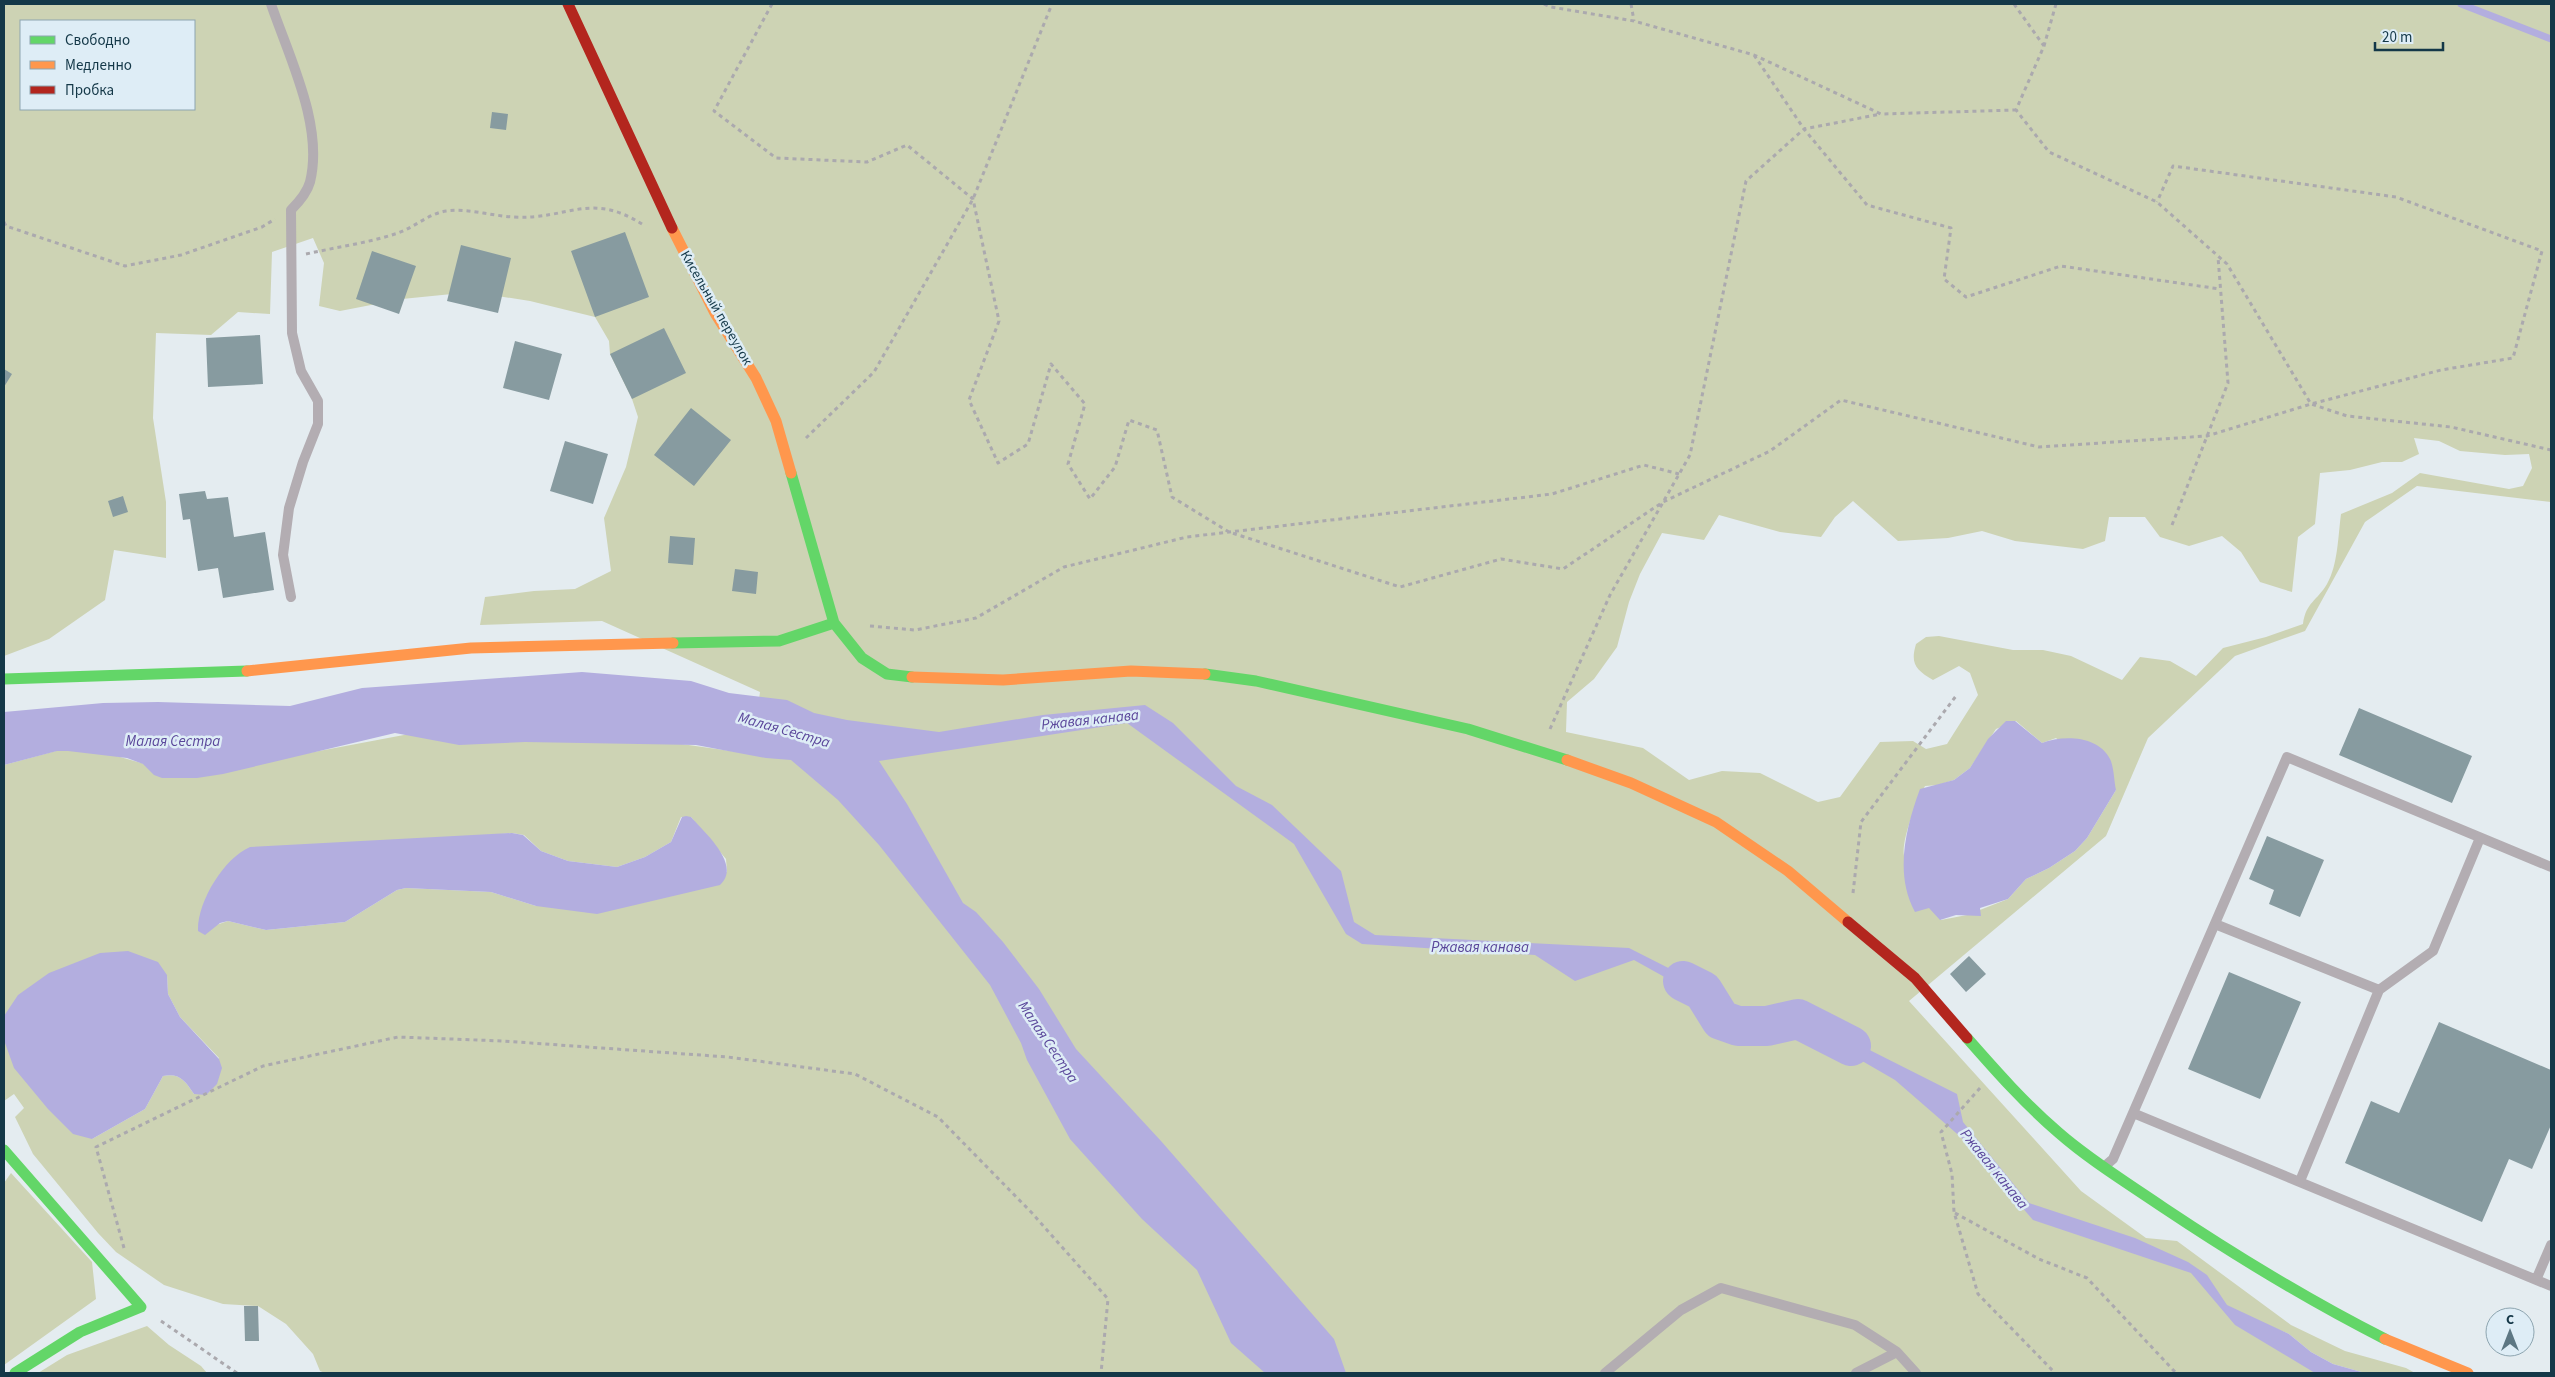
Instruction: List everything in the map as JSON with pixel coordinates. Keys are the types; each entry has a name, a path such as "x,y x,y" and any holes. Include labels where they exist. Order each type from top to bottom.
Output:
{"street":[{"name":"Кисельный переулок","path":"568,4 683,252 715,313 756,378 776,421 834,623"},
{"path":"4,679 222,673 471,648 779,641 834,623 862,658 887,674 926,679 1003,680 1131,671 1201,673 1256,681 1405,713 1540,750 1631,783 1716,822 1788,871 1915,978 2011,1088 2060,1134 2105,1167 2240,1259 2314,1303 2389,1341 2468,1373"},
{"path":"4,1150 141,1307 80,1332 15,1373"}],"lane":[{"path":"271,4 306,106 314,146 310,183 300,201 291,210 292,333 301,371 318,401 318,424 303,462 289,508 283,555 291,597"},
{"path":"2105,1167 2113,1158 2133,1113 2287,757 2551,867"},
{"path":"2300,1181 2379,990 2433,951 2480,838"},
{"path":"2215,924 2379,990"},
{"path":"2133,1113 2551,1286"},
{"path":"2536,1280 2551,1246"},
{"path":"1605,1373 1681,1310 1721,1288 1855,1325 1896,1352 1916,1373"},
{"path":"1856,1373 1896,1352"}],"path":[{"path":"772,4 714,111 776,158 867,162 907,145 974,200 999,321 969,400 998,463 1028,444 1050,364 1085,404 1068,464 1090,499 1115,467 1130,420 1157,430 1172,497 1230,532 1400,587 1501,559 1563,568 1663,502 1770,451 1841,400 2039,447 2207,436 2311,404 2441,370 2513,358 2542,251 2396,197 2173,166 2157,202"},
{"path":"787,457 874,372 974,200 1052,4"},
{"path":"1544,4 1551,7 1634,21 1754,55 1881,114"},
{"path":"1631,4 1634,21"},
{"path":"2014,4 2044,46"},
{"path":"2016,110 2044,46 2056,4"},
{"path":"1754,55 1804,129 1868,205 1950,228 1944,279 1966,297 2061,266 2220,289"},
{"path":"1540,750 1610,595 1690,456 1746,181 1804,129 1881,114 2016,110"},
{"path":"2016,110 2049,152 2157,202 2227,264 2311,404 2347,416 2450,427 2551,450"},
{"path":"291,257 350,246 400,232 431,216 447,211 534,217 575,208 592,207 613,209 644,226"},
{"path":"4,222 6,226 124,266 181,256 262,227 291,210"},
{"path":"2172,525 2228,383 2218,256"},
{"path":"834,623 915,630 976,618 1064,567 1187,537 1552,494 1644,465 1679,474"},
{"path":"1849,921 1861,822 1956,696"},
{"path":"125,1251 96,1147 263,1066 398,1037 503,1041 728,1057 855,1074 938,1117 1032,1213 1108,1299 1101,1373"},
{"path":"1963,1108 1941,1132 1952,1174 1954,1212 1978,1294 2055,1373"},
{"path":"1954,1212 2039,1259 2087,1278 2176,1373"},
{"path":"141,1307 221,1360 237,1373"}],"green space":[{"path":"4,4 2551,4 2551,502 2417,486 2365,522 2305,631 2235,656 2148,738 2106,836 1909,1001 2081,1191 2146,1238 2177,1241 2291,1325 2345,1351 2406,1368 2415,1373 2365,1373 2333,1364 2311,1352 2289,1334 2262,1323 2330,1373 325,1373 320,1371 313,1354 286,1324 258,1306 223,1304 164,1285 116,1252 33,1154 15,1117 24,1108 14,1094 4,1101 4,765 78,745 187,776 441,728 632,737 752,754 760,692 602,621 480,625 485,597 534,591 575,589 611,571 604,518 626,467 638,417 632,399 610,354 609,341 595,317 530,301 472,292 402,299 340,311 319,306 324,263 313,238 272,252 270,314 238,312 211,335 156,333 153,418 166,502 166,558 114,550 105,600 49,639 4,656","holes":["2414,438 2439,441 2460,451 2505,455 2529,454 2532,468 2523,486 2509,489 2420,473 2392,493 2341,514 2337,550 2331,576 2323,590 2309,606 2303,624 2266,637 2223,648 2196,676 2170,661 2140,657 2122,680 2071,656 2043,650 2013,650 1939,636 1926,637 1916,644 1914,651 1914,662 1922,673 1933,680 1959,666 1970,673 1978,695 1947,744 1926,749 1913,741 1880,742 1840,797 1818,802 1760,773 1722,771 1689,780 1643,748 1566,732 1567,702 1594,679 1617,647 1629,602 1640,574 1662,533 1704,540 1719,515 1780,532 1821,537 1835,517 1853,501 1898,541 1948,538 1982,531 2015,541 2083,549 2105,541 2109,517 2145,517 2160,537 2189,546 2222,536 2241,552 2260,582 2292,592 2298,537 2315,524 2320,473 2350,470 2382,462 2402,462 2419,454","2016,721 2042,743 2056,738 2116,790 2087,838 2075,851 2049,868 2026,879 2008,899 1967,915 1941,920 1925,899 1914,880 1904,856 1905,840 1914,810 1925,786 1938,785 1954,780 1970,768 1996,729","681,817 691,817 726,859 727,872 536,906 491,892 406,888 397,890 345,922 266,930 228,921 198,931 207,896 486,835 512,833 524,835 541,851 568,861 617,867 645,857 671,842","167,975 168,994 180,1017 219,1058 194,1094 182,1079 169,1075 163,1076 145,1109 92,1139"]},
{"path":"11,1173 92,1262 96,1299 4,1365 4,1183"},
{"path":"147,1326 169,1345 201,1366 207,1373 38,1373 67,1355"}],"water":[{"name":"Малая Сестра","path":"582,672 691,681 729,693 787,700 814,713 847,720 939,732 1043,715 1145,705 1173,723 1236,786 1272,805 1341,871 1354,922 1375,935 1629,948 1700,984 1730,1017 1814,1022 1957,1094 1963,1122 2029,1203 2135,1238 2188,1262 2207,1275 2227,1305 2289,1334 2311,1352 2333,1364 2365,1373 2315,1373 2235,1325 2191,1273 2033,1220 1963,1139 1895,1080 1800,1025 1729,1030 1704,999 1634,960 1575,981 1535,955 1362,944 1346,934 1294,844 1127,723 879,761 907,804 963,903 976,912 1003,942 1039,989 1076,1049 1161,1141 1334,1339 1346,1373 1265,1373 1231,1343 1197,1270 1142,1219 1070,1139 1027,1060 1021,1043 990,985 879,845 838,800 791,760 766,758 696,745 525,742 459,745 395,733 223,774 197,778 162,778 154,775 143,764 127,758 68,751 57,751 4,765 4,712 103,703 158,702 290,706 362,688"},
{"path":"2006,721 2015,721 2042,743 2069,738 2088,741 2097,745 2110,759 2116,790 2087,838 2075,851 2049,868 2026,879 2008,899 1980,908 1981,916 1956,915 1940,920 1929,908 1915,912 1905,882 1904,850 1910,819 1920,789 1954,780 1970,768 1988,739"},
{"path":"682,817 691,817 705,832 719,849 724,859 727,868 726,877 720,885 597,914 536,906 491,892 406,888 397,890 345,922 266,930 228,921 220,923 205,935 198,931 202,907 214,882 231,861 250,847 512,833 523,835 541,851 568,861 617,867 645,857 671,842"},
{"path":"128,951 158,962 167,975 168,994 180,1017 219,1059 222,1068 217,1084 206,1095 194,1094 185,1082 178,1077 163,1076 145,1109 92,1139 73,1134 48,1109 14,1068 5,1043 4,1016 18,995 49,973 100,953"}],"building":[{"path":"492,112 508,114 506,130 490,128"},
{"path":"625,232 649,297 595,317 571,251"},
{"path":"461,245 511,258 498,313 447,301"},
{"path":"372,251 416,266 399,314 356,299"},
{"path":"664,328 686,373 632,399 610,354"},
{"path":"260,335 263,384 208,387 206,338"},
{"path":"515,341 562,354 549,400 503,388"},
{"path":"4,369 12,374 4,387"},
{"path":"691,408 731,440 694,486 654,455"},
{"path":"565,441 608,454 593,504 550,491"},
{"path":"205,491 207,499 228,497 234,537 265,532 274,590 223,598 218,568 198,571 190,519 183,520 179,494"},
{"path":"123,496 128,512 113,517 108,501"},
{"path":"670,536 695,538 693,565 668,563"},
{"path":"735,569 758,572 756,594 732,591"},
{"path":"2359,708 2472,756 2452,803 2339,755"},
{"path":"2267,836 2324,860 2300,917 2269,904 2274,890 2249,879"},
{"path":"1969,956 1986,974 1966,992 1950,974"},
{"path":"2229,972 2301,1002 2260,1099 2188,1069"},
{"path":"2439,1022 2551,1070 2551,1125 2532,1169 2509,1159 2482,1222 2345,1163 2371,1101 2399,1113"},
{"path":"244,1306 258,1306 259,1341 245,1341"}],"waterway":[{"path":"2461,4 2551,39"},
{"name":"Ржавая канава","path":"1683,981 1703,991 1721,1020 1738,1026 1767,1026 1798,1019 1851,1046"}],"traffic: fast":[{"path":"791,473 834,623 862,658 887,674 912,677"},
{"path":"673,643 779,641 834,623"},
{"path":"4,679 247,671"},
{"path":"1205,674 1256,681 1468,729 1567,760"},
{"path":"1967,1038 2034,1111 2097,1163 2245,1260 2328,1309 2385,1339"},
{"path":"4,1150 141,1307 80,1332 15,1373"}],"traffic: slow":[{"path":"672,228 715,313 756,378 776,421 791,473"},
{"path":"247,671 471,648 673,643"},
{"path":"912,677 1003,680 1131,671 1205,674"},
{"path":"1567,760 1631,783 1716,822 1788,871 1848,922"},
{"path":"2385,1339 2468,1373"}],"traffic: jam":[{"path":"568,4 672,228"},
{"path":"1848,922 1915,978 1967,1038"}]}
